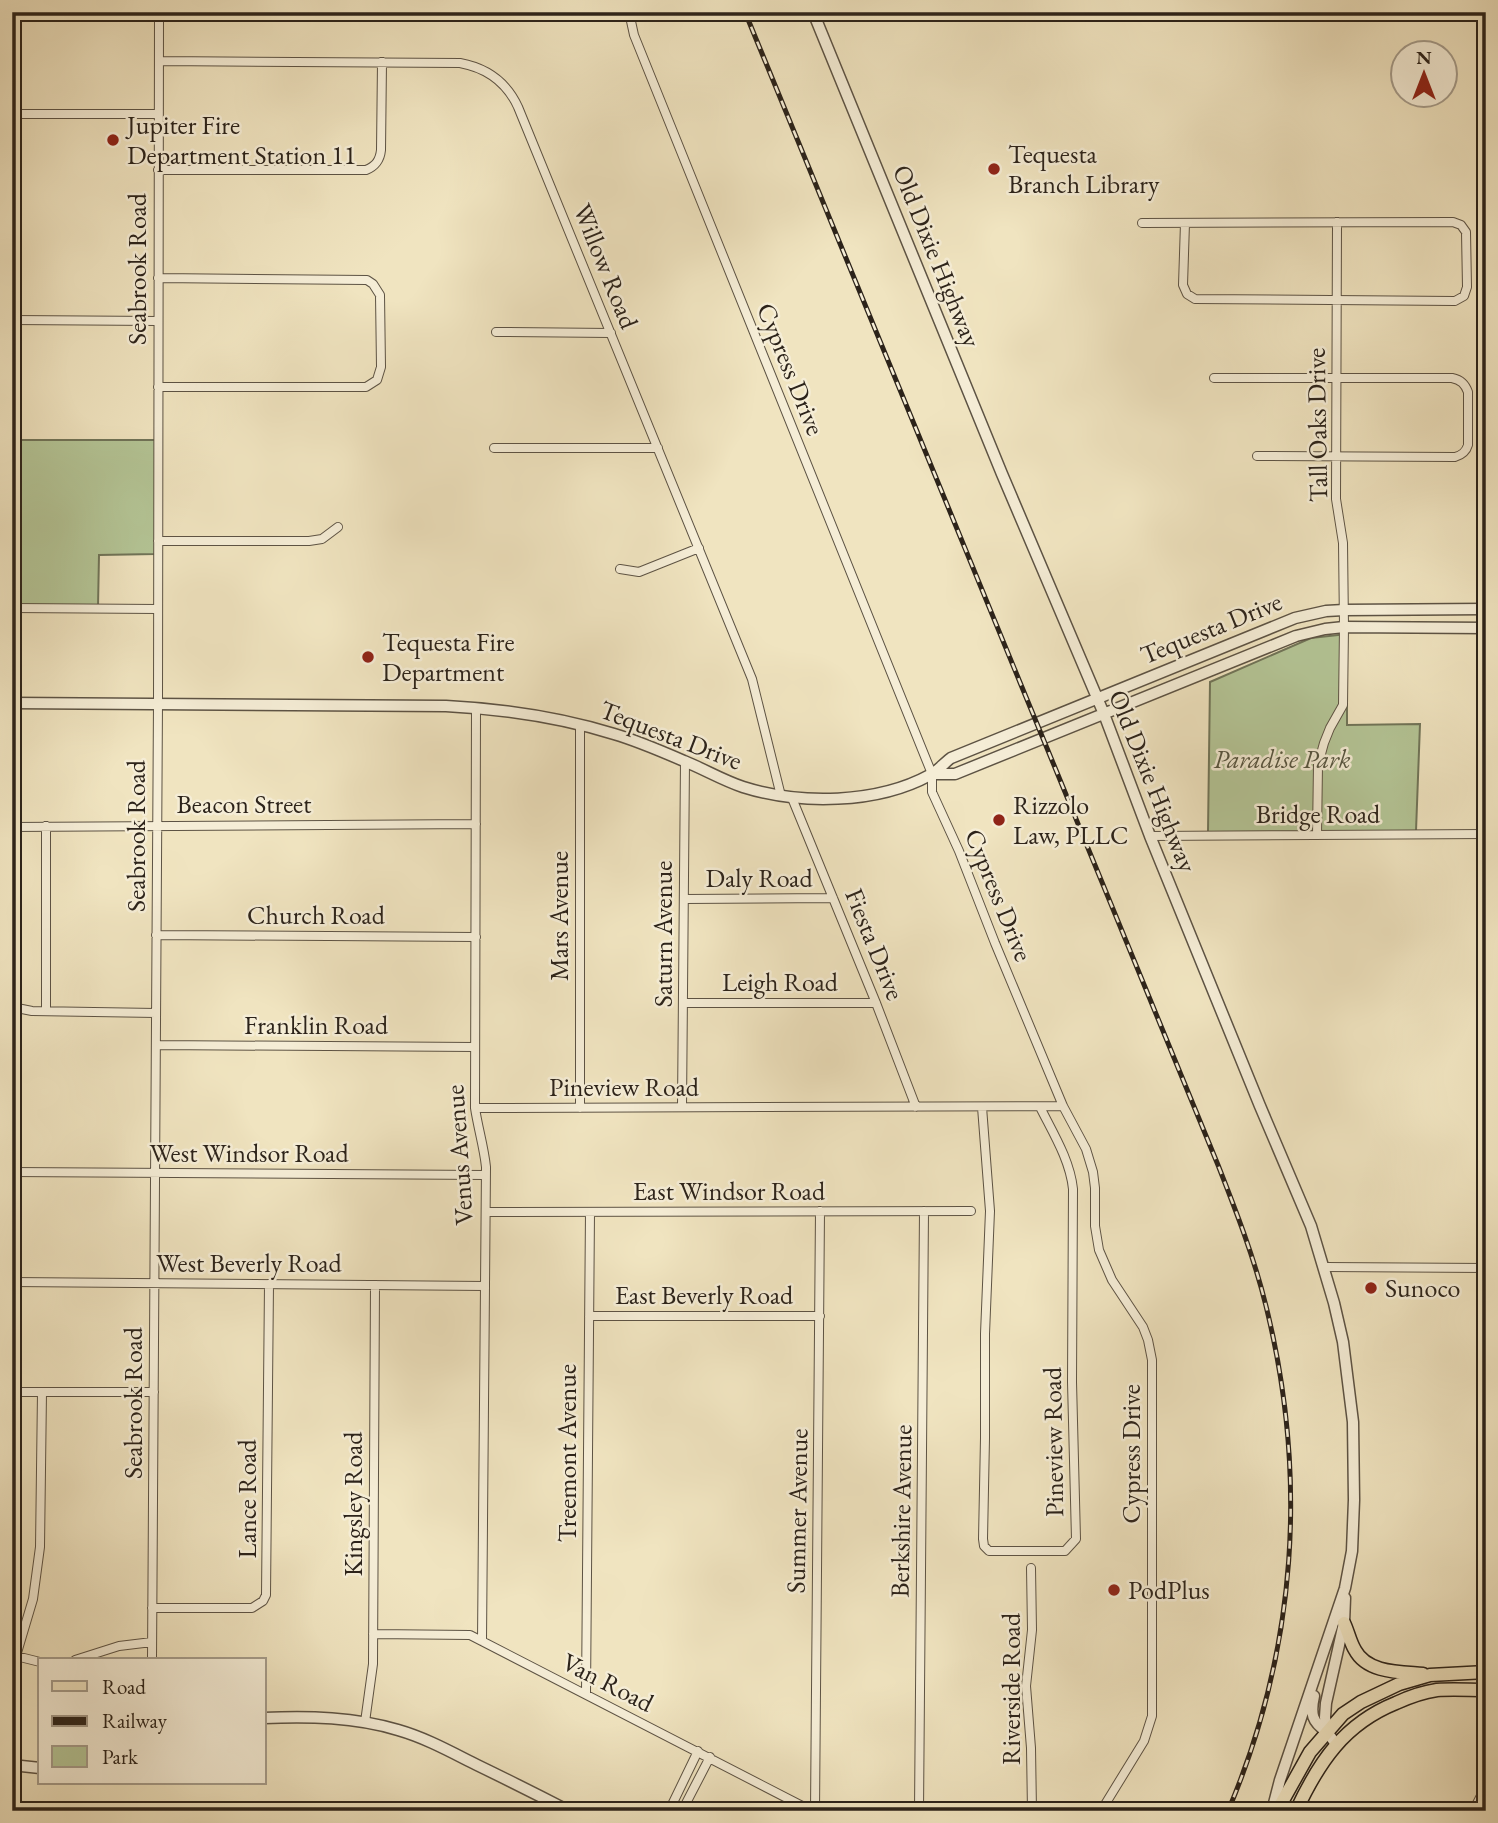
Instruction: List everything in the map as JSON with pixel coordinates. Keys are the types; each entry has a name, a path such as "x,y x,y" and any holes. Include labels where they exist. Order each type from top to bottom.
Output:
{"main road":[{"path":"1345,1623 1355,1651 1369,1664 1382,1670 1430,1675"},
{"name":"Old Dixie Highway","path":"1274,1811 1310,1752 1343,1714 1361,1702 1399,1684 1430,1675 1486,1672"},
{"path":"1297,1811 1322,1763 1336,1744 1374,1712 1415,1695 1436,1690 1486,1690"}],"street":[{"name":"Seabrook Road","path":"152,1658 159,12"},
{"name":"Cypress Drive","path":"629,12 638,47 932,774 932,792 959,851 1062,1104 1086,1149 1093,1172 1095,1226 1099,1250 1112,1280 1143,1326 1148,1340 1152,1360 1152,1716 1144,1741 1101,1811"},
{"name":"Old Dixie Highway","path":"813,12 996,461 1104,714 1150,836 1311,1226 1325,1267 1343,1342 1353,1422 1352,1551 1345,1588 1280,1780 1274,1811"},
{"name":"Willow Road","path":"159,61 467,65 489,73 506,88 519,107 752,679 787,797"},
{"path":"158,170 366,170 372,167 382,150 382,62"},
{"path":"12,114 158,114"},
{"name":"Tall Oaks Drive","path":"1317,835 1318,765 1330,728 1343,705 1343,543 1336,499 1337,222"},
{"path":"1142,223 1453,222 1461,225 1466,232 1467,287 1464,296 1455,301 1195,299 1183,285 1185,223"},
{"path":"158,278 367,280 380,295 381,367 377,380 366,387 158,387"},
{"path":"12,320 158,321"},
{"path":"496,332 611,332"},
{"path":"1214,378 1452,378 1460,380 1468,393 1468,444 1462,455 1257,456"},
{"path":"494,448 658,449"},
{"path":"158,541 309,541 322,539 338,527"},
{"path":"620,569 639,572 699,548"},
{"path":"12,608 158,609"},
{"name":"Tequesta Drive","path":"932,774 951,758 1295,618 1344,610 1486,609"},
{"name":"Tequesta Drive","path":"12,703 476,708 580,724 651,747 741,786 787,797 853,798 878,793 932,774 956,774 1296,636 1325,628 1486,628"},
{"name":"Venus Avenue","path":"476,708 475,1108 485,1153 486,1212 482,1641"},
{"name":"Mars Avenue","path":"579,1108 580,724"},
{"name":"Saturn Avenue","path":"682,1107 685,761"},
{"name":"Fiesta Drive","path":"787,797 833,898 916,1107"},
{"name":"Beacon Street","path":"12,827 476,824"},
{"path":"46,826 46,1011"},
{"name":"Bridge Road","path":"1150,836 1486,834"},
{"name":"Daly Road","path":"684,899 833,898"},
{"name":"Church Road","path":"156,935 476,937"},
{"name":"Leigh Road","path":"684,1003 876,1003"},
{"path":"12,1007 32,1011 156,1013"},
{"name":"Franklin Road","path":"156,1045 475,1047"},
{"name":"Pineview Road","path":"475,1108 1040,1107 1062,1104"},
{"name":"Pineview Road","path":"982,1107 990,1211 985,1334 984,1546 989,1551 1065,1551 1076,1539 1072,1382 1073,1189 1072,1177 1064,1156 1040,1107"},
{"name":"West Windsor Road","path":"12,1172 485,1175"},
{"name":"Summer Avenue","path":"813,1811 820,1211"},
{"name":"Berkshire Avenue","path":"919,1811 924,1211"},
{"name":"East Windsor Road","path":"486,1212 971,1211"},
{"name":"Treemont Avenue","path":"586,1694 590,1212"},
{"path":"1325,1267 1486,1268"},
{"name":"West Beverly Road","path":"12,1282 485,1286"},
{"name":"Lance Road","path":"152,1608 252,1608 263,1601 266,1595 270,1284"},
{"name":"Kingsley Road","path":"365,1722 370,1691 373,1634 376,1285"},
{"name":"East Beverly Road","path":"589,1316 820,1316"},
{"path":"12,1391 154,1392"},
{"path":"38,1662 14,1656 30,1612 38,1573 42,1392"},
{"name":"Riverside Road","path":"1031,1568 1032,1630 1026,1686 1032,1811"},
{"name":"Old Dixie Highway","path":"1327,1732 1326,1703 1345,1623 1345,1588"},
{"name":"Van Road","path":"373,1634 470,1635 813,1811"},
{"path":"1326,1641 1312,1710 1318,1726 1327,1732 1336,1744"},
{"path":"81,1658 119,1646 152,1642"},
{"path":"266,1718 311,1717 365,1722 397,1730 458,1755 569,1811"},
{"path":"669,1811 698,1751"},
{"path":"682,1811 710,1757"},
{"path":"12,1765 38,1768"},
{"path":"1473,1811 1486,1786"}],"green space":[{"path":"12,440 155,440 155,554 99,555 98,607 12,606"},
{"name":"Paradise Park","path":"1347,634 1347,725 1420,724 1416,831 1208,832 1210,682 1311,638"}],"railway":[{"path":"745,12 1218,1165 1244,1234 1266,1306 1279,1370 1287,1434 1291,1498 1289,1562 1269,1688 1251,1750 1228,1811"}],"place":[{"name":"Jupiter Fire Department Station 11","path":"113,140"},
{"name":"Tequesta Branch Library","path":"994,169"},
{"name":"Tequesta Fire Department","path":"368,657"},
{"name":"Rizzolo Law, PLLC","path":"999,820"},
{"name":"Sunoco","path":"1371,1288"},
{"name":"PodPlus","path":"1114,1590"}]}
